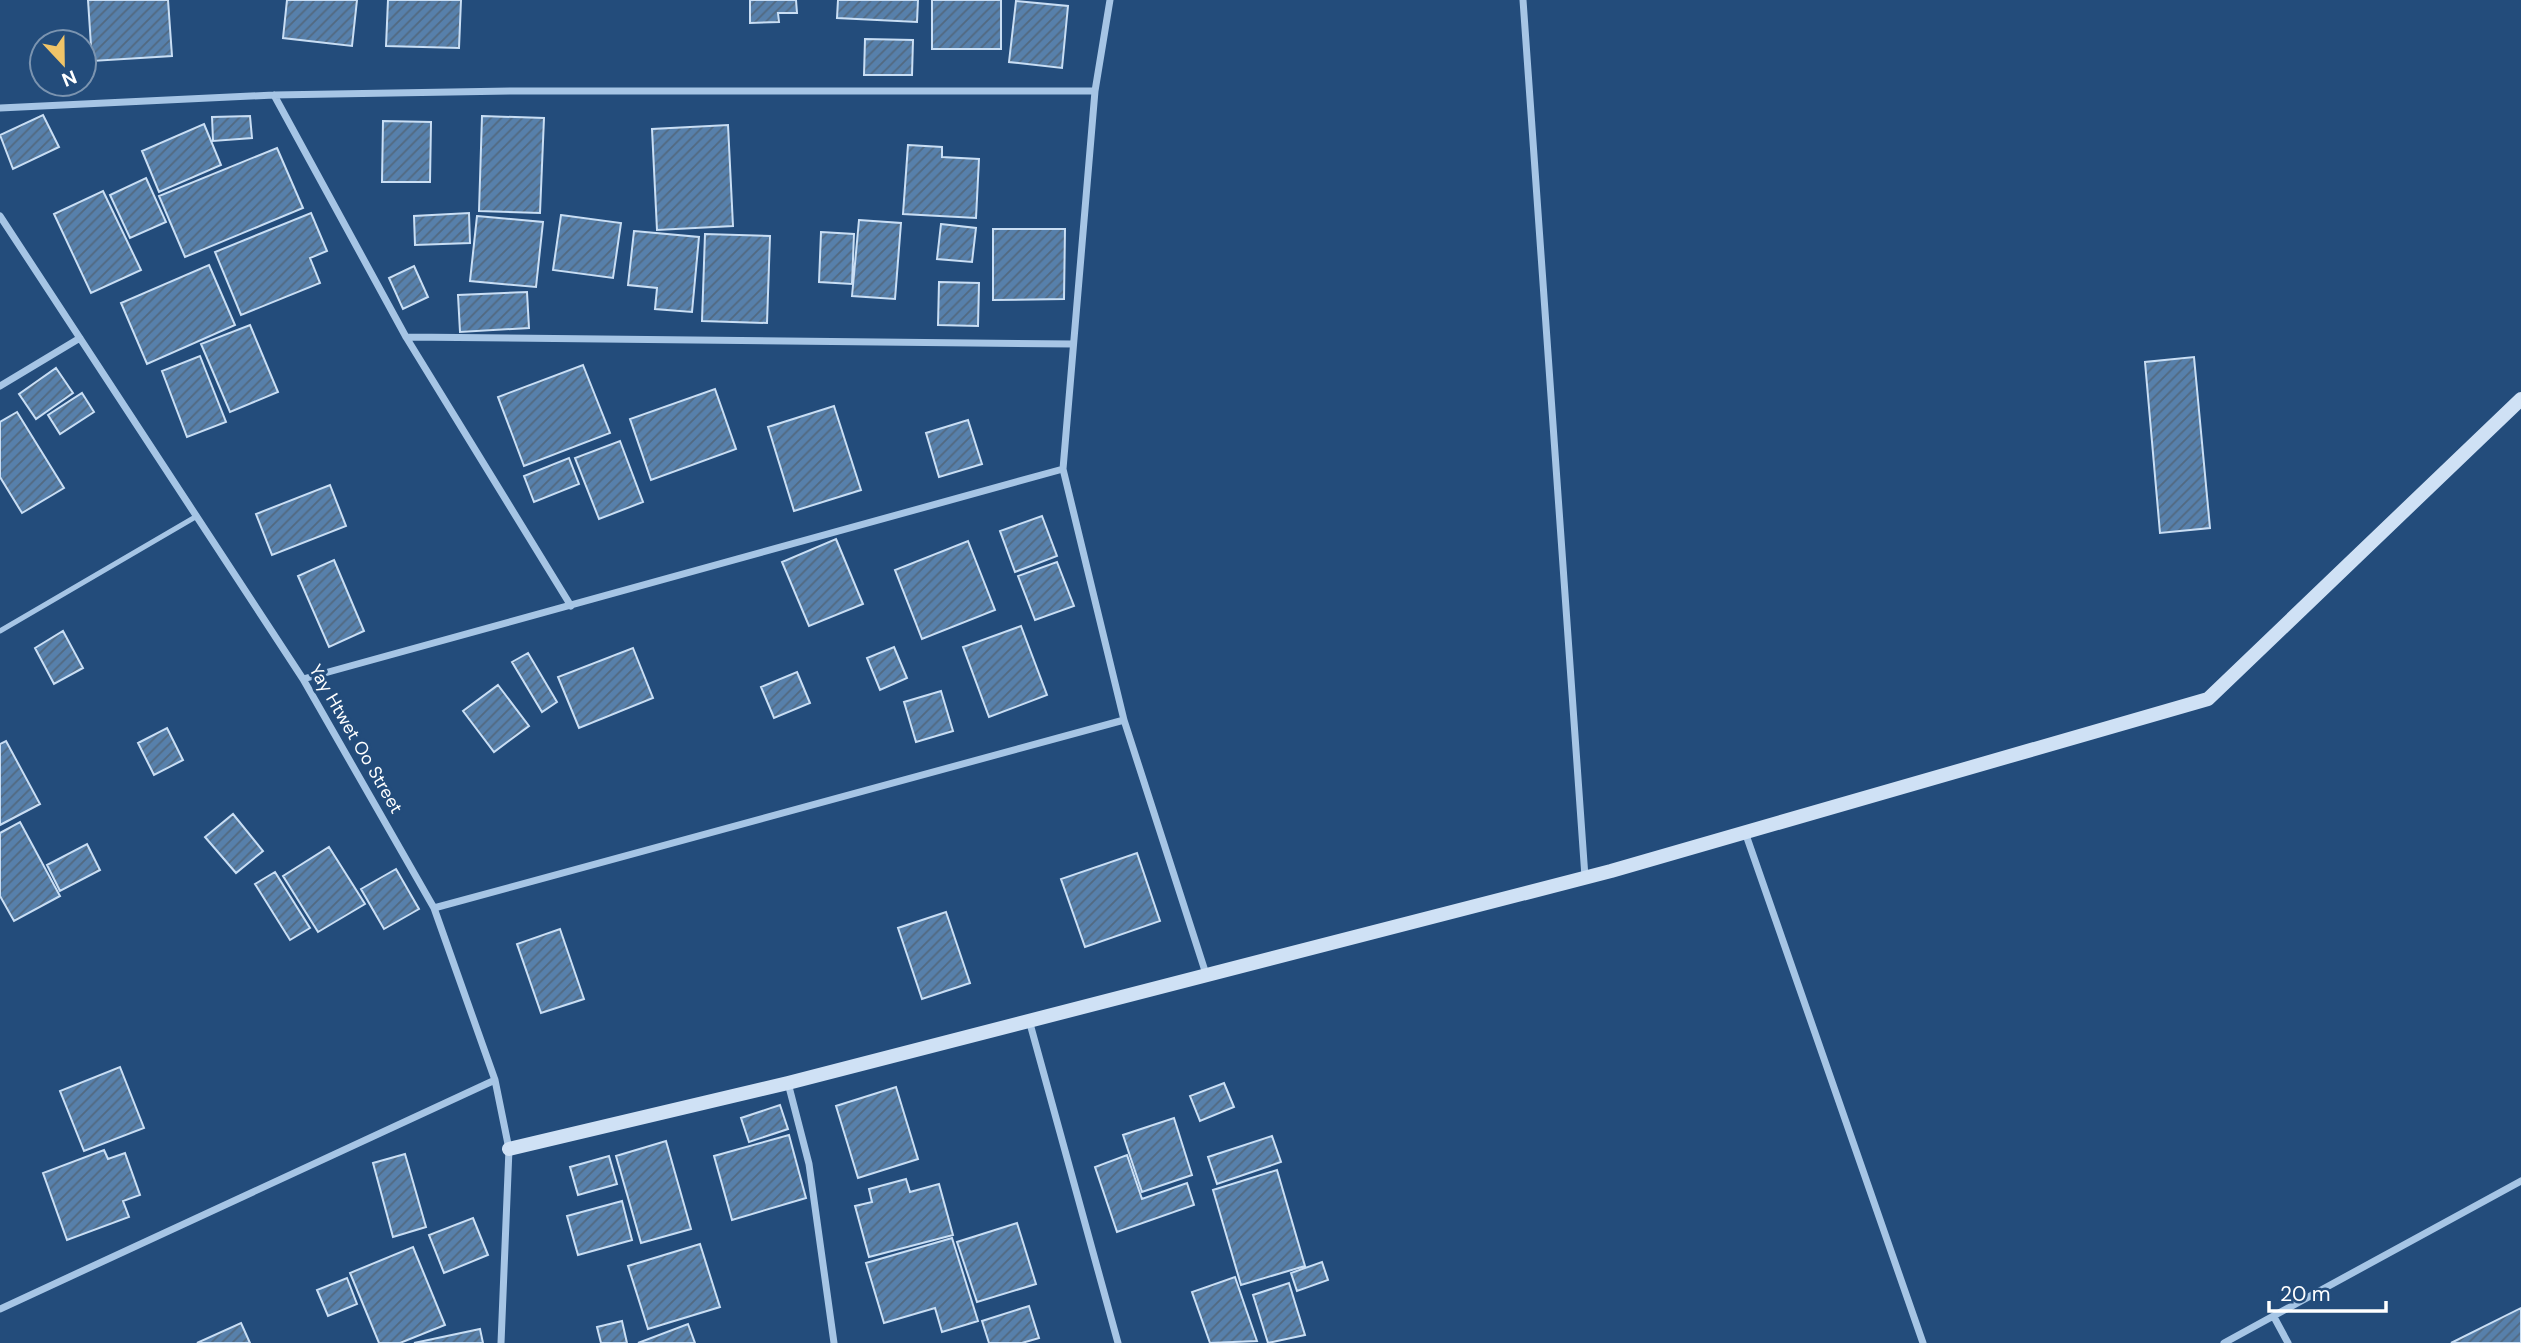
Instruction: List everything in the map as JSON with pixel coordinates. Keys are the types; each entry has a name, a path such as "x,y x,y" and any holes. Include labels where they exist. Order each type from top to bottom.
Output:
{"street":[{"path":"1110,0 1095,91 1063,469 1124,720 1206,974"},
{"path":"1523,0 1585,877"},
{"path":"0,108 274,95 510,91 1095,91"},
{"path":"274,95 406,337 571,606"},
{"name":"Yay Htwet Oo Street","path":"0,215 303,678 435,908 495,1080 509,1149 501,1343"},
{"path":"406,337 1073,344"},
{"path":"0,386 80,338"},
{"path":"509,1149 788,1083 1585,877 2208,699 2521,399"},
{"path":"303,678 1063,469"},
{"path":"435,908 1124,720"},
{"path":"1745,832 1923,1343"},
{"path":"1029,1019 1118,1343"},
{"path":"0,1309 495,1080"},
{"path":"788,1083 809,1164 834,1343"},
{"path":"2224,1343 2521,1181"},
{"path":"2274,1317 2288,1343"}],"lane":[{"path":"0,631 197,516"}],"building":[{"path":"88,0 168,0 172,56 98,61 98,28 90,28"},
{"path":"287,0 357,0 352,46 283,38"},
{"path":"388,0 461,0 459,48 386,46"},
{"path":"750,0 796,0 797,13 778,13 779,22 750,23"},
{"path":"838,0 918,0 917,22 837,18"},
{"path":"932,0 1001,0 1001,49 932,49"},
{"path":"1016,1 1068,6 1062,68 1009,62"},
{"path":"865,39 913,40 912,75 864,75"},
{"path":"43,115 59,147 13,169 0,135"},
{"path":"250,116 252,138 213,141 212,117"},
{"path":"482,116 544,118 540,213 479,211"},
{"path":"383,121 431,122 430,182 382,182"},
{"path":"204,124 221,165 159,192 142,151"},
{"path":"728,125 733,226 657,230 652,129"},
{"path":"908,145 942,147 942,157 979,159 976,218 903,214"},
{"path":"277,148 303,208 185,257 159,196"},
{"path":"146,178 166,222 130,238 110,195"},
{"path":"103,191 141,270 91,293 54,214"},
{"path":"311,213 327,251 310,258 320,283 241,315 215,252"},
{"path":"469,213 470,243 415,245 414,216"},
{"path":"561,215 621,223 613,278 553,270"},
{"path":"477,216 543,222 536,287 470,281"},
{"path":"859,220 901,223 895,299 852,296"},
{"path":"941,224 976,228 972,262 937,259"},
{"path":"993,229 1065,229 1064,299 993,300"},
{"path":"634,231 699,237 692,312 655,309 657,288 628,285"},
{"path":"821,232 854,234 852,284 819,282"},
{"path":"705,234 770,236 767,323 702,321"},
{"path":"209,265 235,325 147,364 121,303"},
{"path":"414,266 428,297 403,309 389,278"},
{"path":"939,282 979,283 978,326 938,325"},
{"path":"527,292 529,328 460,332 458,295"},
{"path":"250,325 278,392 230,412 201,344"},
{"path":"200,356 226,422 187,437 162,371"},
{"path":"2194,357 2210,528 2160,533 2145,362"},
{"path":"583,365 610,433 524,466 498,397"},
{"path":"56,368 73,393 36,419 19,394"},
{"path":"715,389 736,449 651,480 630,419"},
{"path":"82,393 94,412 60,434 48,415"},
{"path":"834,406 861,490 794,511 768,427"},
{"path":"17,412 64,488 22,513 0,477 0,422"},
{"path":"968,420 982,464 939,477 926,433"},
{"path":"620,441 643,502 599,519 575,458"},
{"path":"569,458 579,484 534,502 524,476"},
{"path":"330,485 346,526 272,555 256,514"},
{"path":"1042,516 1057,556 1015,572 1000,531"},
{"path":"836,539 863,604 809,626 782,562"},
{"path":"968,541 995,610 922,639 895,570"},
{"path":"334,560 364,631 329,647 298,576"},
{"path":"1057,562 1074,606 1035,620 1018,576"},
{"path":"1021,626 1047,695 989,717 963,647"},
{"path":"63,631 83,668 54,684 35,648"},
{"path":"894,647 907,678 880,690 867,658"},
{"path":"633,648 653,698 579,728 558,677"},
{"path":"528,653 557,702 542,712 512,662"},
{"path":"797,672 810,703 774,718 761,687"},
{"path":"498,685 529,726 494,752 463,711"},
{"path":"941,691 953,731 916,742 904,702"},
{"path":"167,728 183,760 154,775 138,743"},
{"path":"6,741 40,804 0,825 0,744"},
{"path":"233,814 263,851 236,873 205,837"},
{"path":"20,822 60,896 14,921 0,896 0,833"},
{"path":"87,844 100,870 60,891 47,865"},
{"path":"329,847 365,904 318,932 283,876"},
{"path":"1137,853 1160,921 1085,947 1061,879"},
{"path":"396,869 419,909 384,929 361,889"},
{"path":"275,872 310,928 290,940 255,884"},
{"path":"946,912 970,983 922,999 898,928"},
{"path":"560,929 584,999 541,1013 517,944"},
{"path":"120,1067 144,1128 84,1151 60,1091"},
{"path":"1224,1083 1234,1107 1200,1121 1190,1096"},
{"path":"896,1087 918,1159 858,1178 836,1106"},
{"path":"780,1105 788,1129 749,1142 741,1118"},
{"path":"1174,1118 1192,1175 1142,1192 1123,1135"},
{"path":"789,1135 806,1198 732,1220 714,1156"},
{"path":"1272,1136 1281,1162 1217,1184 1208,1157"},
{"path":"666,1141 691,1229 641,1243 616,1156"},
{"path":"104,1150 108,1159 125,1153 140,1195 123,1201 129,1217 67,1240 43,1173"},
{"path":"405,1154 426,1227 393,1237 373,1163"},
{"path":"1127,1155 1142,1199 1187,1183 1194,1205 1117,1232 1095,1167"},
{"path":"609,1156 617,1184 578,1195 570,1167"},
{"path":"1277,1170 1305,1266 1241,1285 1213,1190"},
{"path":"906,1179 910,1192 939,1184 953,1235 869,1257 855,1206 872,1202 869,1189"},
{"path":"622,1201 632,1240 578,1255 567,1216"},
{"path":"473,1218 488,1255 444,1273 429,1235"},
{"path":"1017,1223 1036,1284 977,1302 957,1242"},
{"path":"952,1238 978,1321 942,1332 935,1308 884,1323 866,1263"},
{"path":"700,1244 720,1307 648,1329 628,1266"},
{"path":"413,1247 445,1325 400,1343 379,1343 350,1273"},
{"path":"1322,1262 1328,1280 1297,1291 1291,1273"},
{"path":"1235,1277 1257,1341 1210,1343 1192,1292"},
{"path":"347,1278 357,1304 328,1316 317,1290"},
{"path":"1289,1283 1305,1335 1268,1343 1253,1295"},
{"path":"1029,1306 1039,1338 1022,1343 989,1343 982,1321"},
{"path":"2521,1308 2521,1343 2451,1343"},
{"path":"622,1321 627,1343 601,1343 597,1327"},
{"path":"241,1323 250,1343 197,1343"},
{"path":"688,1324 695,1343 638,1343"},
{"path":"480,1329 483,1343 414,1343"}]}
